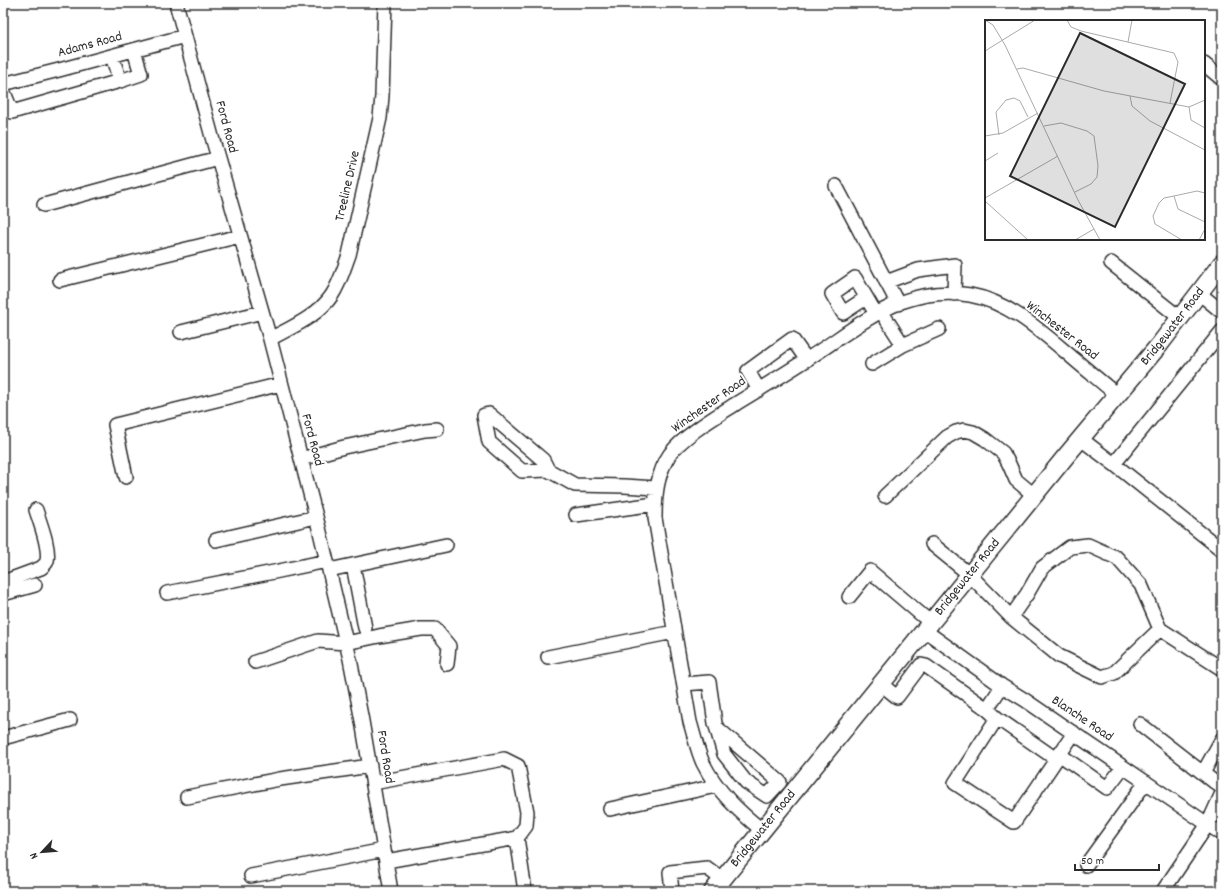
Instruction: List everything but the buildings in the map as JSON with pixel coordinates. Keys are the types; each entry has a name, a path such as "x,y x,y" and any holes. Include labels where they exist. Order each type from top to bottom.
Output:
{"main road":[{"name":"Bridgewater Road","path":"717,885 859,709 1118,396 1222,263"}],"street":[{"name":"Ford Road","path":"176,3 218,158 270,338 328,565 362,721 391,891"},
{"name":"Treeline Drive","path":"270,338 298,324 316,312 326,303 342,276 349,255 380,118 385,3"},
{"name":"Adams Road","path":"3,84 185,36"},
{"path":"3,90 12,112 120,81 141,74 134,50"},
{"path":"112,56 120,81"},
{"path":"1205,65 1222,79"},
{"path":"44,205 218,158"},
{"path":"836,186 898,304"},
{"path":"60,280 240,236"},
{"path":"1111,263 1180,318"},
{"path":"886,282 918,270 955,264 954,294"},
{"name":"Winchester Road","path":"762,830 735,807 716,786 696,745 690,722 655,518 656,488 664,464 671,453 701,426 808,360 861,322 878,312 898,304 922,296 942,293 985,298 1008,309 1047,336 1118,396"},
{"path":"1199,293 1222,312"},
{"path":"866,298 903,345"},
{"path":"181,332 262,312"},
{"path":"872,364 903,345 939,329"},
{"path":"1114,464 1222,331"},
{"path":"759,390 748,371 792,339 808,360"},
{"path":"126,477 115,425 281,384"},
{"path":"548,470 543,460 490,414 484,415 489,442 522,471 548,470 575,485 656,488"},
{"path":"301,459 344,447 425,430 437,429"},
{"path":"885,496 946,437 964,430 978,434 995,446 1006,457 1016,480 1035,496"},
{"path":"1081,439 1222,550"},
{"path":"576,515 655,504"},
{"path":"3,582 41,568 47,560 46,548 36,510"},
{"path":"216,540 316,517"},
{"path":"167,593 274,572 328,565 353,565 446,544"},
{"path":"932,544 970,575 1010,617 1059,656 1102,677 1114,673 1160,629"},
{"path":"1010,617 1042,568 1070,547 1088,545 1117,558 1141,585 1160,629 1222,669"},
{"path":"353,565 364,628"},
{"name":"Blanche Road","path":"849,597 870,571 928,627 1002,686 1025,700 1222,834"},
{"path":"3,594 35,584"},
{"path":"255,662 318,641 346,642 435,628 449,646 447,664"},
{"path":"548,657 674,632"},
{"path":"881,684 897,697 921,665 926,666 987,709 997,718 1107,788 1123,767"},
{"path":"684,684 709,682 716,727 724,754 746,782 767,796 780,782 716,727"},
{"path":"987,709 1002,686"},
{"path":"997,718 955,783 1014,822 1074,733"},
{"path":"3,738 70,720"},
{"path":"1140,724 1222,788"},
{"path":"1203,773 1222,739"},
{"path":"251,876 517,838 526,826 527,812 518,766 504,759 373,783"},
{"path":"187,797 280,779 370,766"},
{"path":"1086,865 1146,782"},
{"path":"610,809 716,786"},
{"path":"1163,891 1208,824 1222,793"},
{"path":"517,838 525,891"},
{"path":"672,891 670,872 707,868 717,885"}]}
